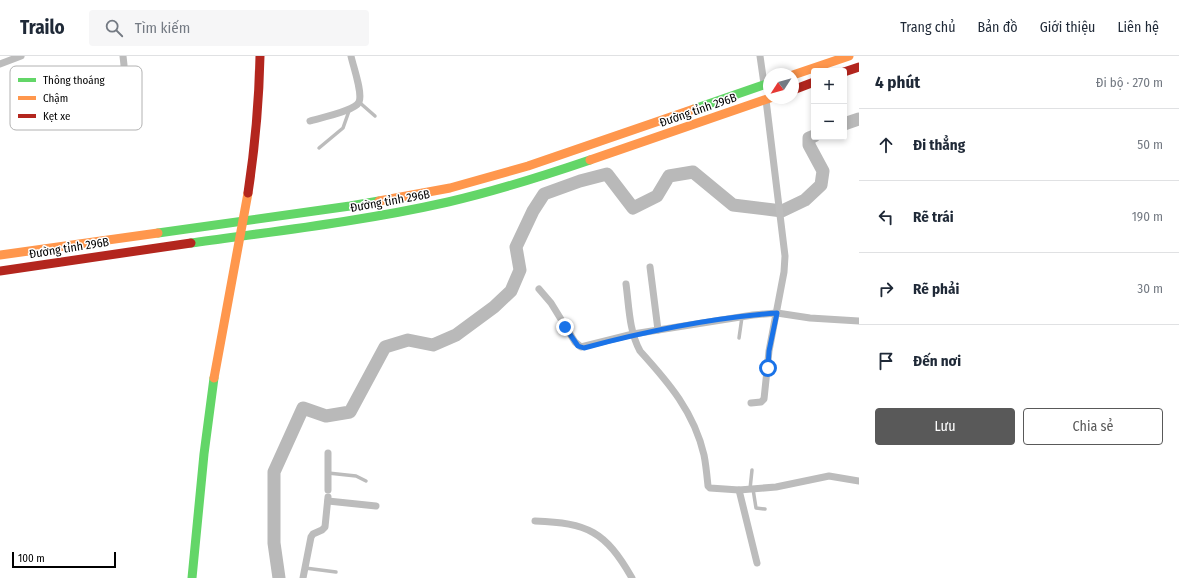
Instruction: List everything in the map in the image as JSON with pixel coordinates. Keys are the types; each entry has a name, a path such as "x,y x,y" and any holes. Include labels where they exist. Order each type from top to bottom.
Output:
{"main road":[{"path":"192,578 200,490 214,380 243,221 253,154 260,85 260,56"},
{"path":"799,73 849,56"},
{"path":"847,71 859,67"},
{"path":"799,88 811,83"},
{"name":"Đường tỉnh 296B","path":"0,255 435,192 481,180 566,153 763,85"},
{"name":"Đường tỉnh 296B","path":"0,271 396,213 464,199 525,182 763,101"}],"street":[{"path":"0,64 21,56"},
{"path":"123,56 124,65"},
{"path":"310,121 349,110 356,106 359,102 360,95 351,56"},
{"path":"760,56 763,70"},
{"path":"751,403 761,402 764,399 769,351 784,272 785,256 779,217 769,104"},
{"path":"650,267 658,330"},
{"path":"626,284 633,334 640,351 670,385 690,418 701,444 708,486 710,488 739,490 776,487 830,476 859,481"},
{"path":"539,289 551,304 575,342 581,348 633,334 742,316 777,313 822,319 859,321"},
{"path":"303,578 311,537 313,534 325,527 328,496 328,453"},
{"path":"739,490 758,563"},
{"path":"328,496 376,506"},
{"path":"535,521 561,522 576,525 589,530 601,538 615,551 632,578"}],"lane":[{"path":"359,102 375,116"},
{"path":"319,148 343,128 349,110"},
{"path":"739,338 742,316"},
{"path":"752,470 752,489 756,508 765,509"},
{"path":"328,473 356,476 366,481"},
{"path":"305,568 336,572"}],"waterway":[{"path":"847,123 859,119"},
{"path":"279,578 274,543 274,472 303,408 326,416 350,412 385,347 408,340 433,345 456,335 494,307 511,291 520,270 516,247 533,211 544,194 580,181 607,174 633,208 657,196 669,176 693,172 733,205 782,211 805,200 821,185 823,171 809,145 809,138 811,137"}],"traffic: fast":[{"path":"694,109 763,85"},
{"path":"191,243 320,225 416,209 502,188 590,160"},
{"path":"158,233 379,201"},
{"path":"192,578 204,454 214,378"}],"traffic: slow":[{"path":"799,73 849,56"},
{"path":"590,160 763,100"},
{"path":"379,201 450,188 528,166 694,109"},
{"path":"214,378 248,193"},
{"path":"0,255 158,233"}],"traffic: jam":[{"path":"248,193 253,159 259,90 260,56"},
{"path":"847,71 859,67"},
{"path":"799,88 811,83"},
{"path":"0,271 191,243"}],"route":[{"path":"565,327 578,346 584,348 633,334 742,316 777,313 769,351 768,368"}]}
